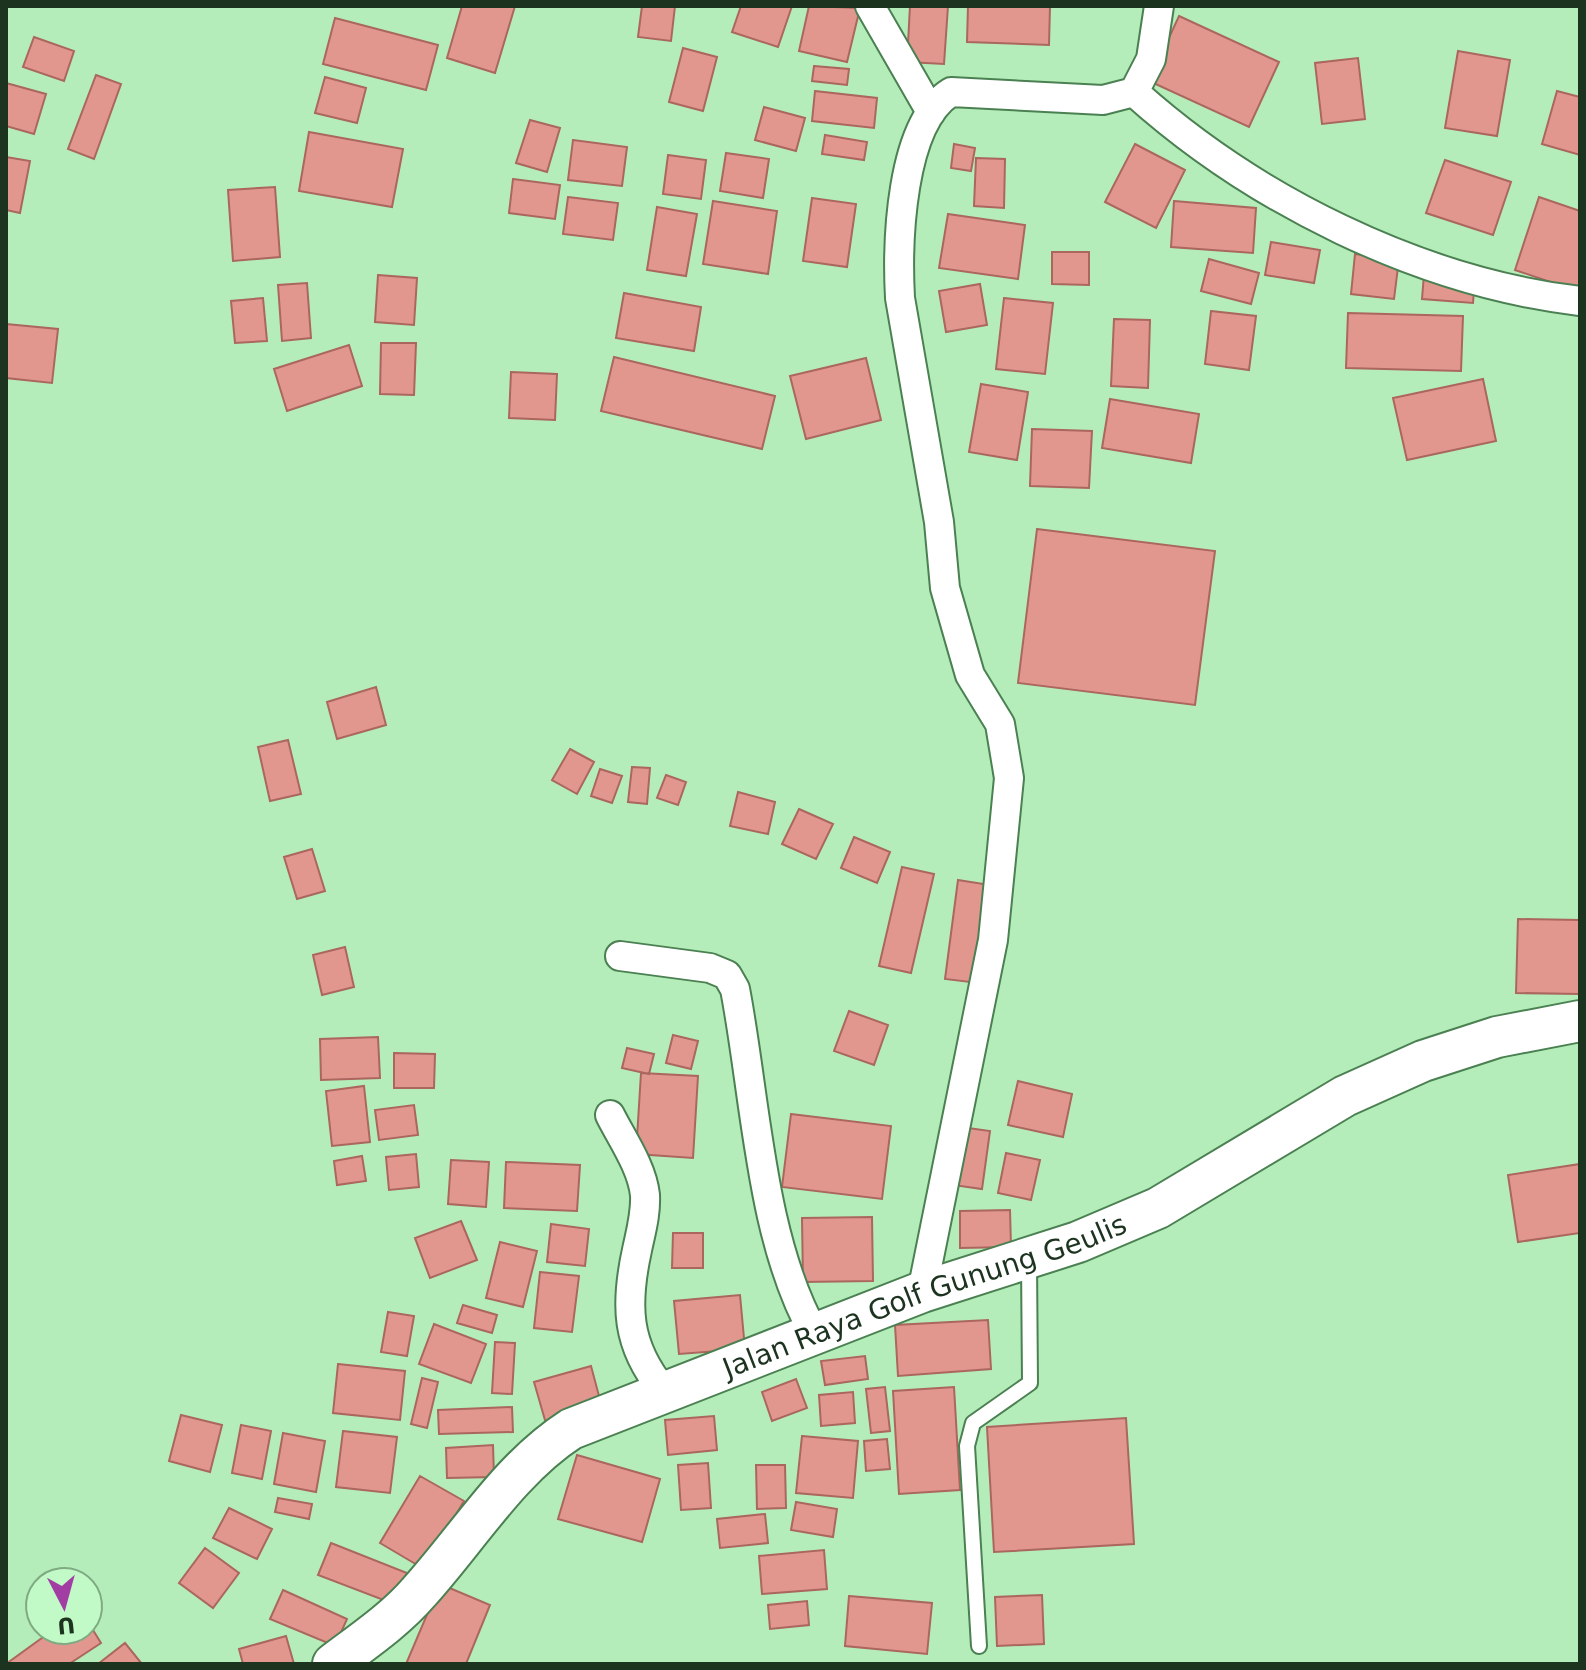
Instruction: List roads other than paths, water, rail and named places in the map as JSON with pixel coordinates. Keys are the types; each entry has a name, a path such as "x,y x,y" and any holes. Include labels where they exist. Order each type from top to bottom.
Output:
{"main road":[{"name":"Jalan Raya Golf Gunung Geulis","path":"333,1664 417,1595 524,1468 550,1443 571,1429 663,1390 922,1292 1078,1242 1158,1208 1345,1096 1423,1061 1497,1037 1580,1021"}],"street":[{"path":"870,6 931,112"},
{"path":"922,1292 993,940 1009,778 1000,724 970,675 945,588 939,522 900,298 898,265 908,176 921,129 931,112 951,92 1103,100 1134,92 1151,59 1159,6"},
{"path":"1134,92 1178,132 1261,189 1346,230 1484,280 1544,296 1580,301"},
{"path":"620,956 710,968 727,975 735,989 782,1252 802,1312 815,1335"},
{"path":"610,1115 644,1190 646,1211 629,1285 628,1313 647,1371 663,1390"}],"lane":[{"path":"979,1646 967,1446 973,1423 998,1402 1027,1388 1030,1383 1029,1258"}]}
